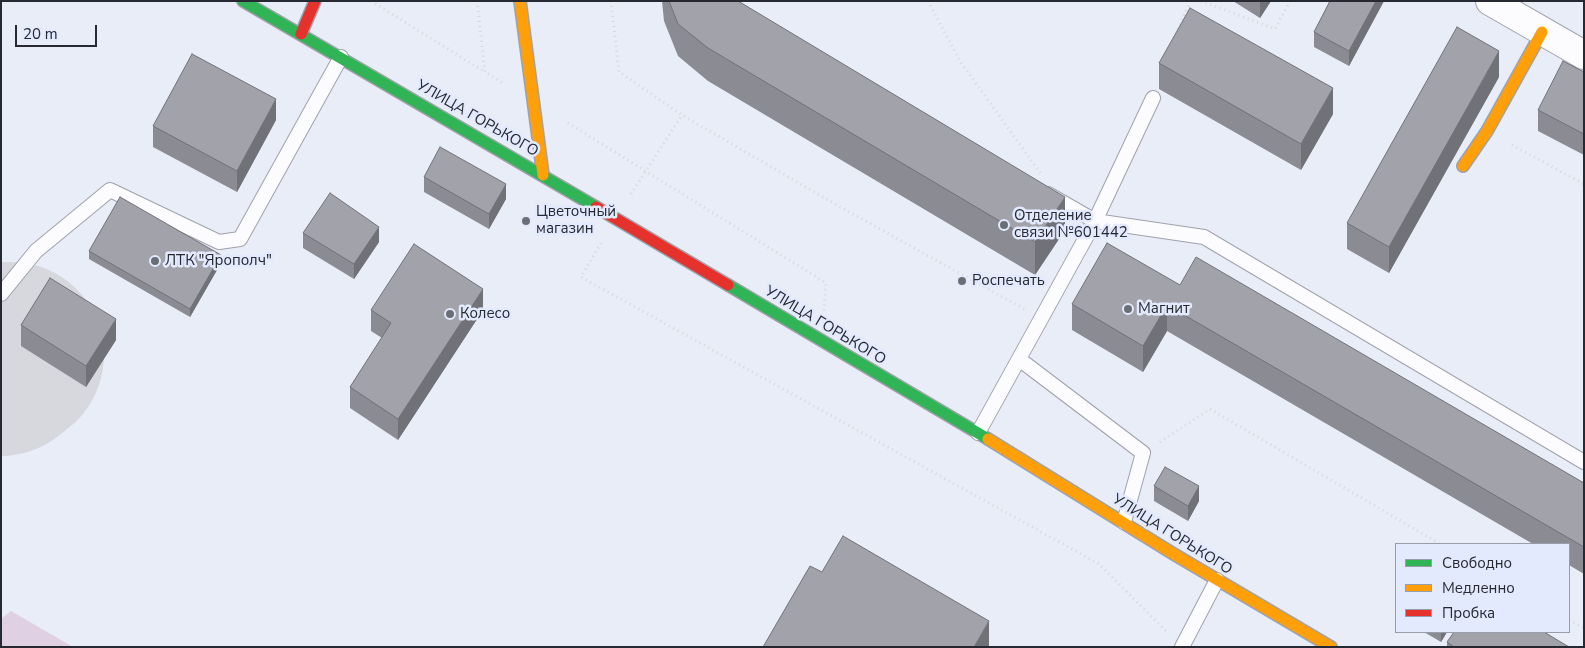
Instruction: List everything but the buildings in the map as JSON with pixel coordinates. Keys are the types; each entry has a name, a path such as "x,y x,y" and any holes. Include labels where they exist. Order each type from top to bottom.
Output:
{"main road":[{"name":"УЛИЦА ГОРЬКОГО","path":"243,1 543,175 978,433 1217,580 1331,647"},
{"path":"301,34 315,1"},
{"path":"520,1 543,175"},
{"path":"1463,166 1487,131 1542,32"}],"street":[{"path":"1490,1 1584,55"}],"lane":[{"path":"1,294 36,251 110,190 219,242 240,239 341,57"},
{"path":"978,433 1095,221 1153,98"},
{"path":"1036,187 1095,221 1204,237 1584,462"},
{"path":"1019,359 1144,453 1124,522"},
{"path":"1182,646 1217,580"}],"path":[{"path":"371,1 506,85"},
{"path":"477,1 485,72"},
{"path":"612,1 619,72 682,115 834,204 1042,319"},
{"path":"928,1 960,61 1061,202"},
{"path":"1175,36 1190,1"},
{"path":"1201,1 1275,29 1290,1"},
{"path":"630,194 682,115"},
{"path":"568,123 826,283 821,341"},
{"path":"1487,131 1584,184"},
{"path":"601,243 581,277 1099,564 1182,646"},
{"path":"1144,453 1210,409 1438,543"},
{"path":"1570,621 1584,628"}],"shaded area":[{"path":"11,611 73,647 1,647 1,619"}],"runway":[{"path":"1,363 11,355"}],"traffic: fast":[{"path":"243,1 596,207"},
{"path":"728,285 988,439"}],"traffic: slow":[{"path":"520,1 543,175"},
{"path":"1463,166 1487,131 1542,32"},
{"path":"988,439 1172,553 1331,647"}],"traffic: jam":[{"path":"301,34 315,1"},
{"path":"596,207 728,285"}],"place":[{"name":"Цветочный магазин","path":"526,221"},
{"name":"Отделение связи №601442","path":"1004,225"},
{"name":"ЛТК \"Ярополч\"","path":"155,261"},
{"name":"Роспечать","path":"962,281"},
{"name":"Магнит","path":"1128,309"},
{"name":"Колесо","path":"450,314"}]}
